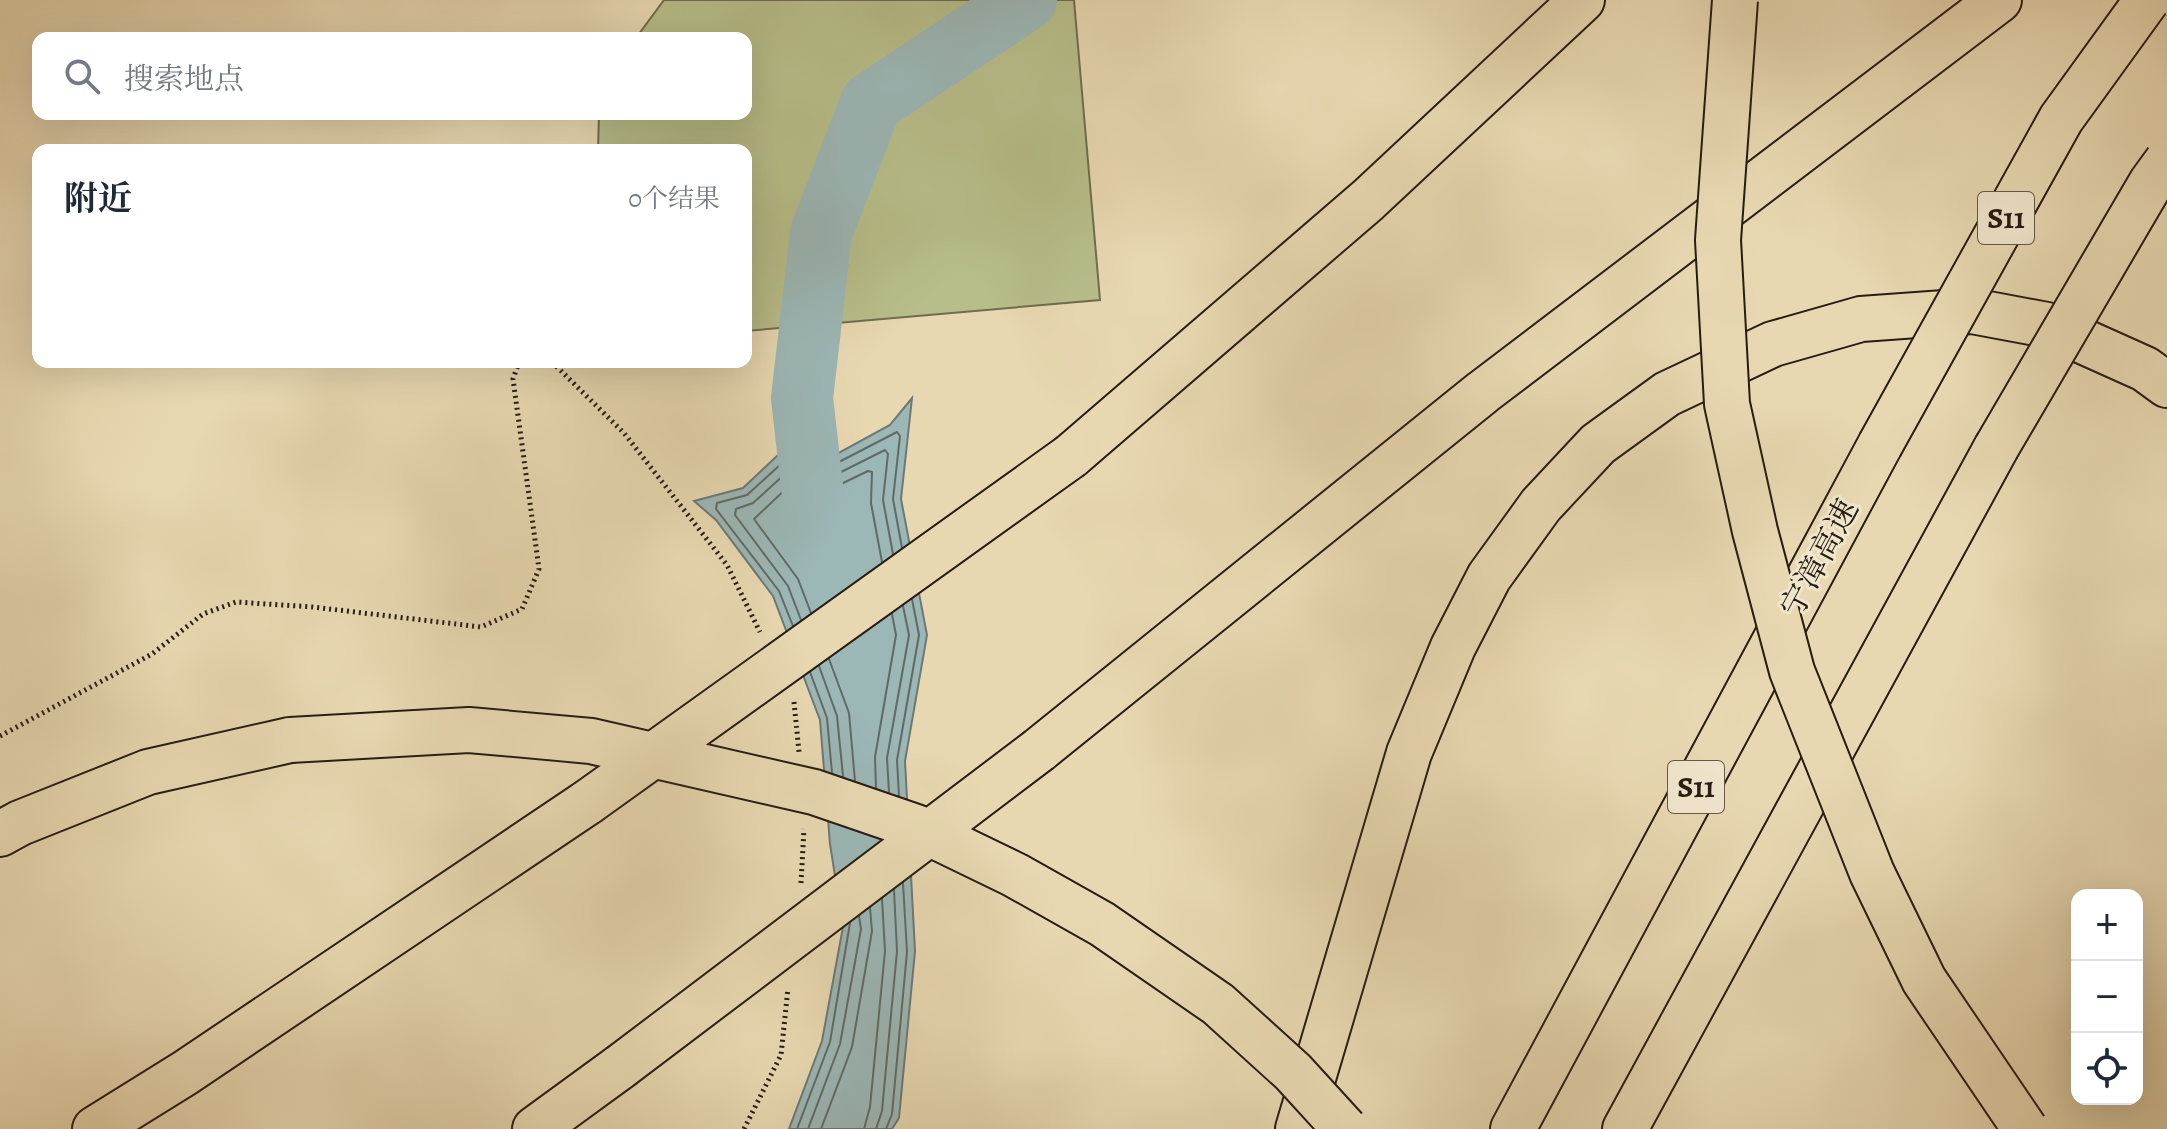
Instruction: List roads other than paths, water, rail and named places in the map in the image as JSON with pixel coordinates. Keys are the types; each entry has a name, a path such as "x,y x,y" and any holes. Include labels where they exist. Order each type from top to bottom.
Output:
{"highway":[{"path":"95,1129 198,1064 588,802 1071,456 1368,200 1582,0"},
{"path":"1735,0 1718,240 1727,404 1755,531 1792,671 1872,873 1924,980 2025,1129"},
{"path":"535,1129 1039,750 1483,392 1999,0"},
{"name":"宁漳高速","path":"1513,1129 1880,445 2061,119 2147,0"},
{"path":"1625,1129 1996,448 2151,183 2167,161"},
{"path":"1298,1129 1409,753 1453,647 1489,577 1541,505 1598,444 1667,394 1773,344 1861,319 1972,311 2047,325 2145,369 2167,385"},
{"path":"0,834 20,823 148,772 290,740 469,730 591,741 814,792 916,827 1015,875 1102,924 1218,1004 1293,1072 1345,1129"}],"water":[{"path":"912,398 901,499 927,635 905,761 915,951 899,1118 892,1129 789,1129 822,1041 843,927 830,844 820,720 773,596 716,520 694,501 743,488 778,455 835,455 890,425"}],"waterway":[{"path":"818,539 802,398 821,233 871,103 1026,0"}]}
